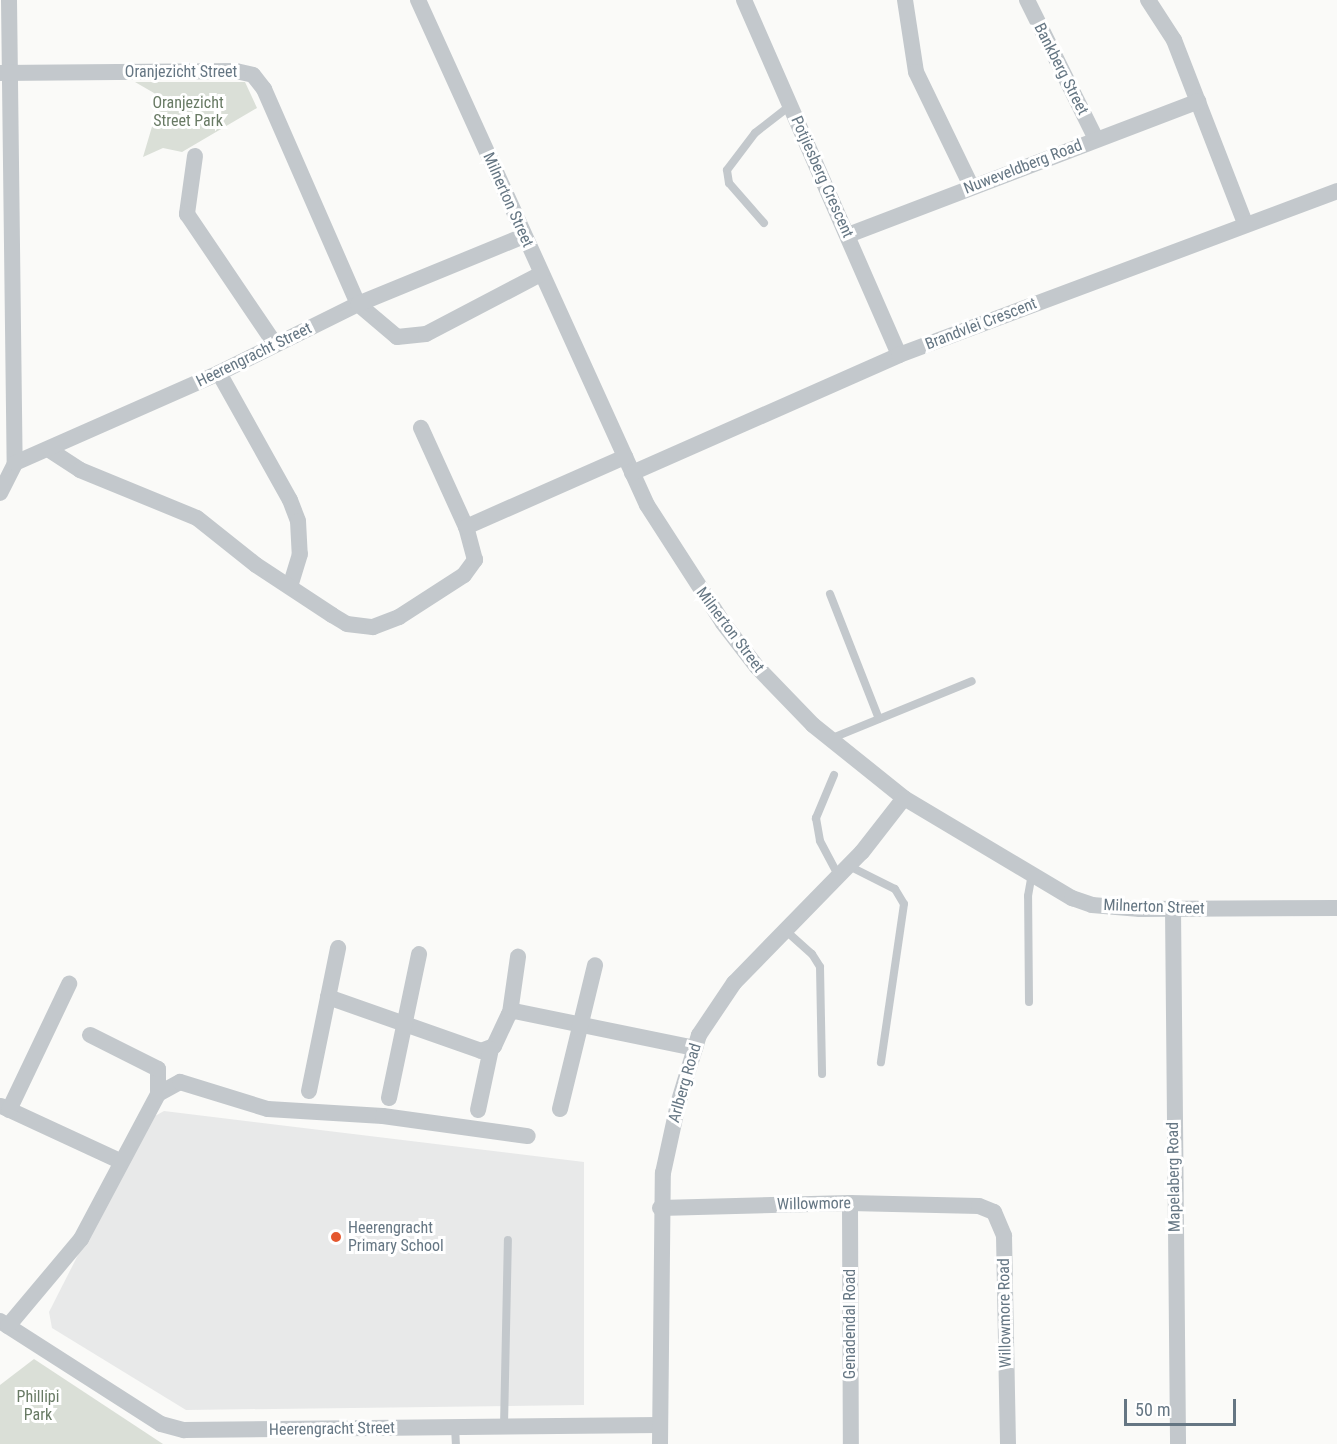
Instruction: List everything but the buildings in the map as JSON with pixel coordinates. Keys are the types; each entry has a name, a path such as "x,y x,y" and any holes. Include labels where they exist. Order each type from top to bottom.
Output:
{"street":[{"path":"0,493 15,463 5,73 9,0"},
{"name":"Milnerton Street","path":"418,0 632,473 664,536 723,623 757,667 830,739 904,798 1032,874 1092,905 1173,909 1337,908"},
{"path":"905,0 916,72 971,186"},
{"name":"Bankberg Street","path":"1027,0 1096,139"},
{"path":"1148,0 1174,40 1245,223"},
{"name":"Potjiesberg Crescent","path":"750,2 791,105 899,355"},
{"name":"Oranjezicht Street","path":"5,73 236,71 253,75 264,88 358,304"},
{"name":"Nuweveldberg Road","path":"848,235 1198,101"},
{"path":"195,156 186,199 190,222 275,345"},
{"name":"Brandvlei Crescent","path":"632,473 899,355 1245,223 1337,191"},
{"name":"Heerengracht Street","path":"15,463 219,373 358,304 524,236"},
{"path":"358,304 397,337 417,336 452,322 541,274"},
{"path":"219,373 290,500 298,521 300,554 290,586"},
{"path":"48,449 80,470 197,518 256,565 347,624 360,627 384,624 468,572 475,554 421,428"},
{"path":"465,527 625,457"},
{"name":"Arlberg Road","path":"660,1444 660,1208 670,1135 695,1048 721,999 844,871 904,798"},
{"name":"Mapelaberg Road","path":"1173,909 1178,1444"},
{"path":"309,1091 338,948"},
{"path":"389,1098 419,954"},
{"path":"478,1110 491,1049 510,1012 518,957"},
{"path":"560,1109 595,965"},
{"path":"69,984 4,1108 120,1161"},
{"path":"328,997 481,1051 491,1049"},
{"path":"510,1012 695,1048"},
{"path":"4,1324 81,1239 120,1161 158,1094 158,1069 90,1035"},
{"path":"158,1094 180,1082 268,1109 383,1116 528,1136"},
{"name":"Willowmore","path":"660,1208 850,1203 967,1205"},
{"name":"Genadendal Road","path":"850,1203 850,1444"},
{"name":"Willowmore Road","path":"967,1205 994,1212 1004,1236 1008,1444"},
{"name":"Heerengracht Street","path":"4,1324 169,1427 191,1431 659,1425"}],"lane":[{"path":"764,223 729,183 727,170 755,133 791,105"},
{"path":"830,594 879,719"},
{"path":"830,739 972,681"},
{"path":"834,774 816,819 820,841 844,871 895,889 904,904 881,1062"},
{"path":"1029,1002 1028,896 1032,874"},
{"path":"785,930 813,954 820,967 822,1074"},
{"path":"504,1426 508,1240"},
{"path":"456,1427 456,1444"}],"shaded area":[{"name":"Heerengracht Primary School","path":"164,1111 584,1162 584,1405 186,1410 52,1328 49,1312 146,1121"}],"green space":[{"name":"Oranjezicht Street Park","path":"135,82 245,82 257,108 182,152 163,148 143,157 159,103 154,93"},
{"name":"Phillipi Park","path":"34,1359 163,1444 0,1444 0,1385"}],"place":[{"name":"Heerengracht Primary School","path":"336,1237"}]}
